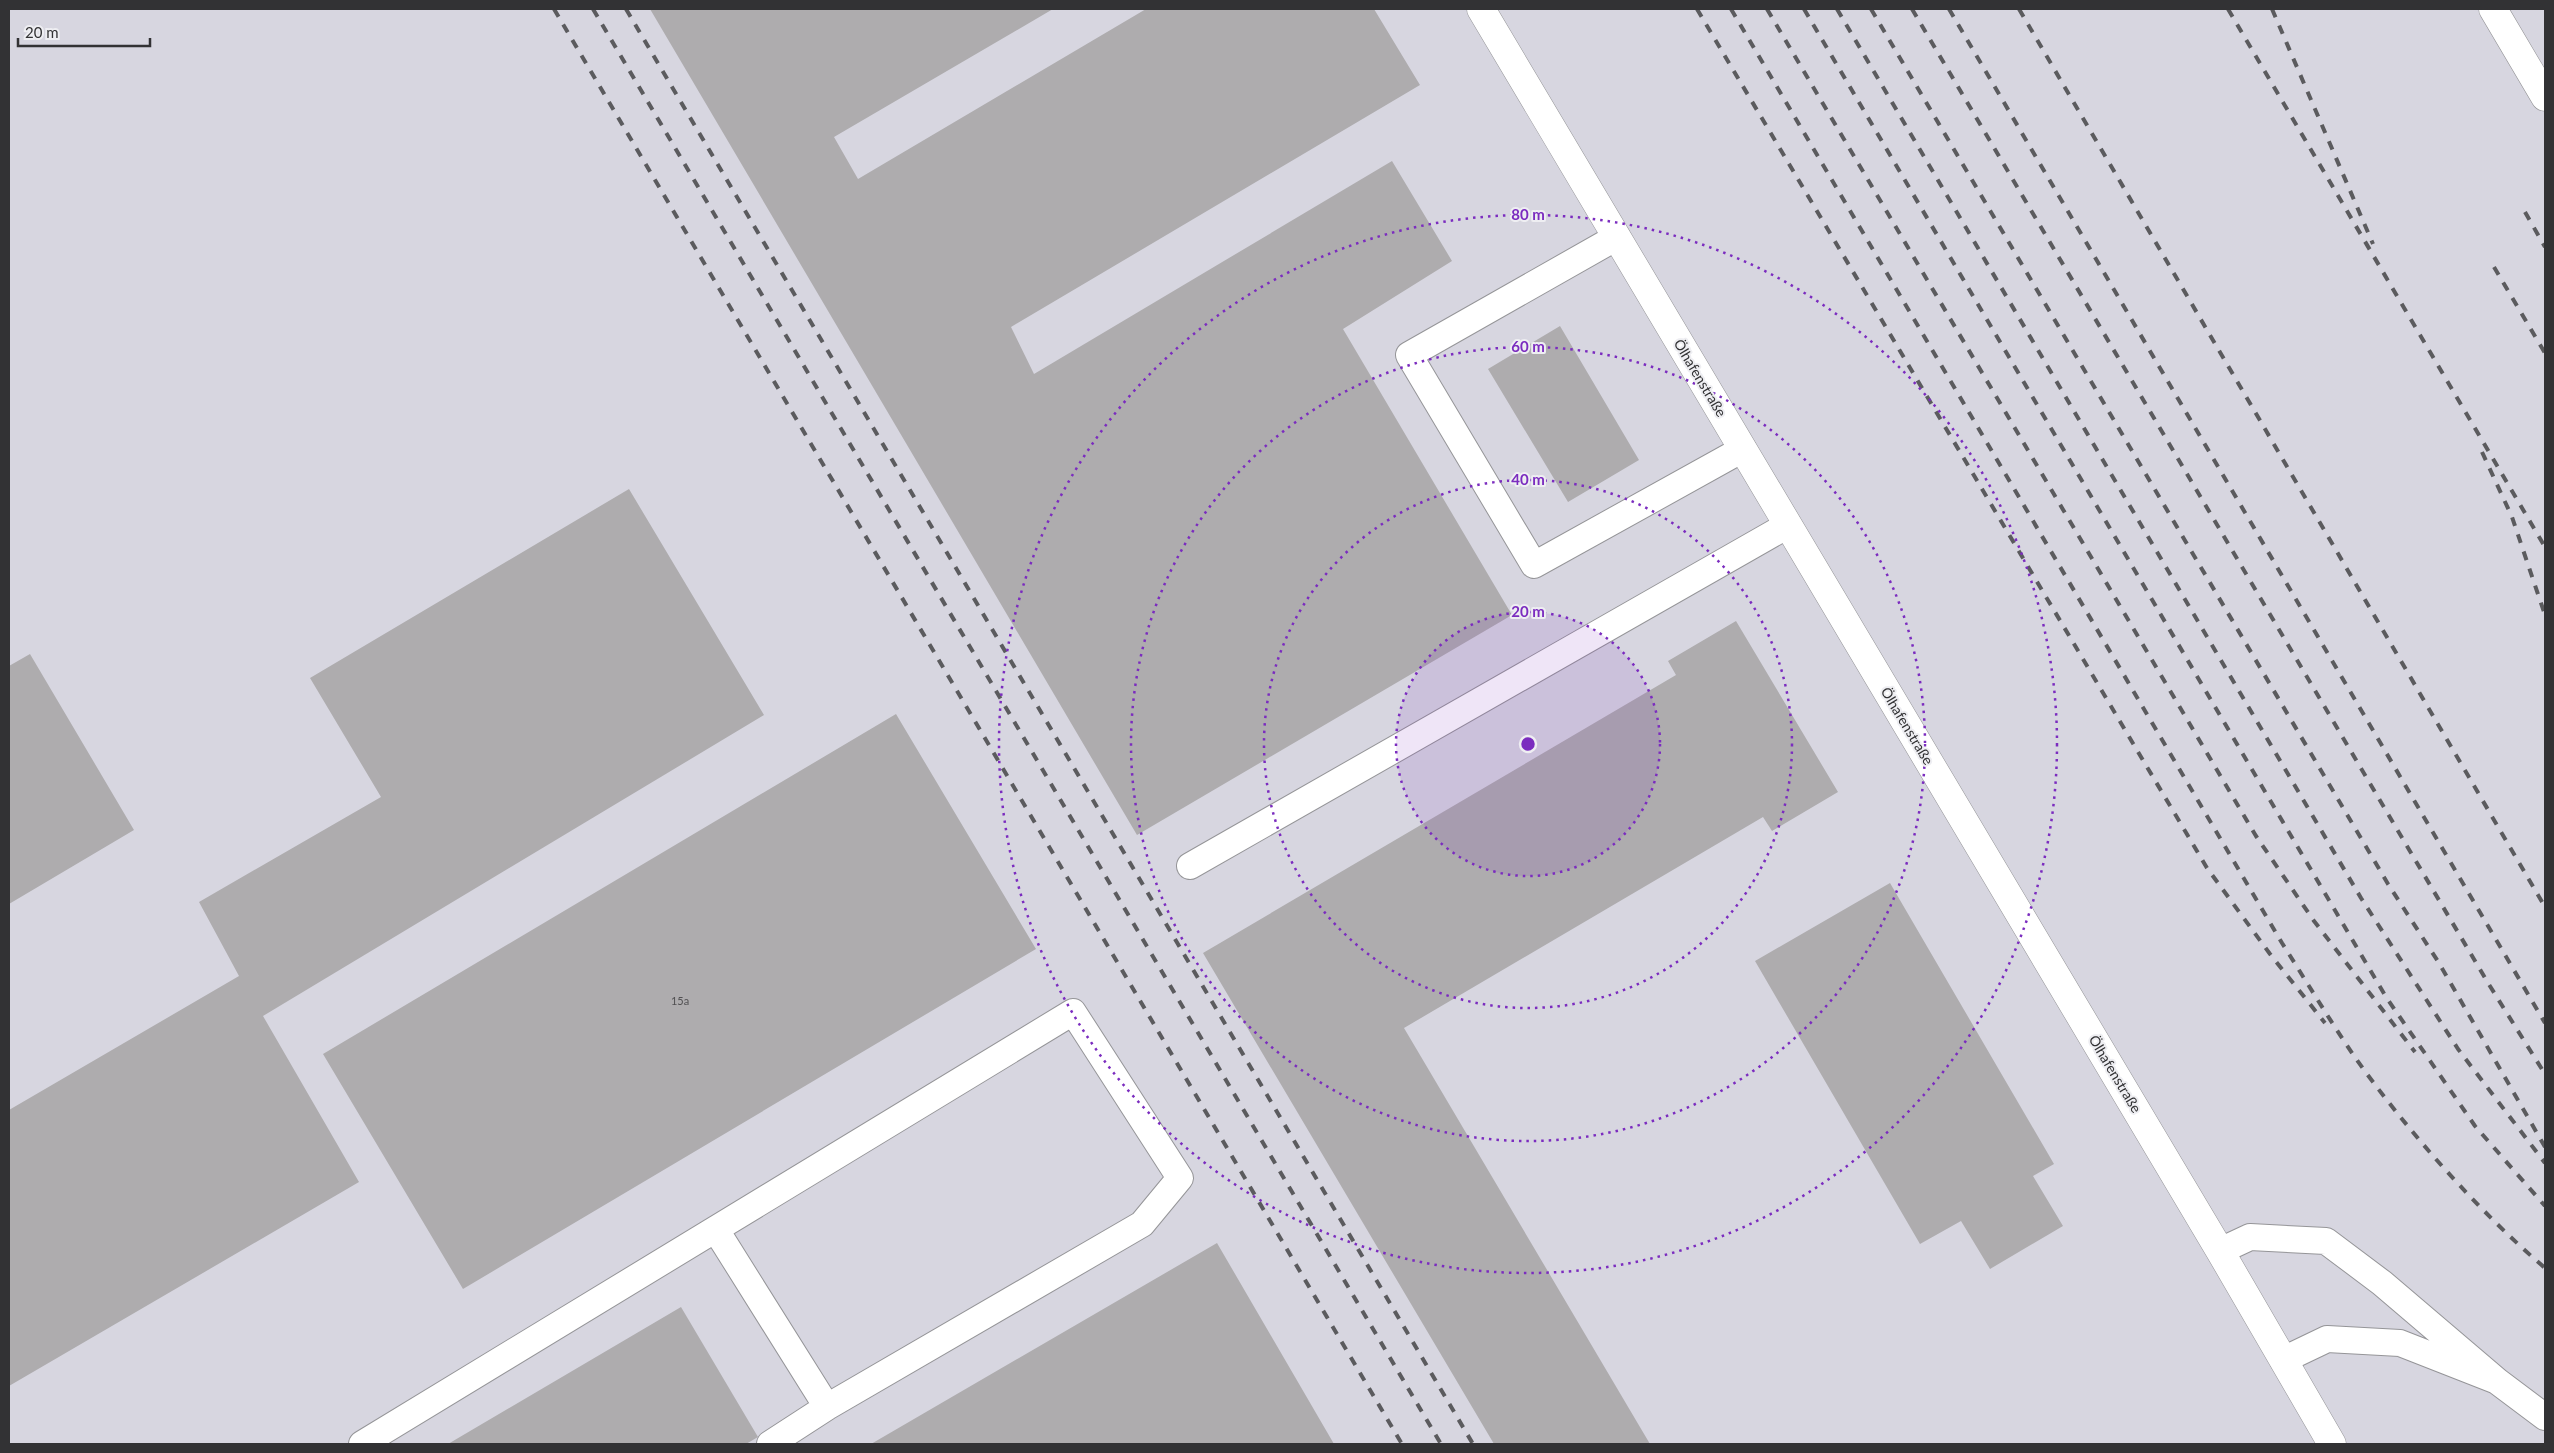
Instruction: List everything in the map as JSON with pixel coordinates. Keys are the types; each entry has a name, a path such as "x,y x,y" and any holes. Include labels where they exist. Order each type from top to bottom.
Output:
{"street":[{"name":"Ölhafenstraße","path":"1481,9 2220,1251 2332,1444"},
{"path":"2494,9 2545,97"}],"lane":[{"path":"1616,238 1409,355 1439,406 1534,565 1742,449"},
{"path":"1190,866 1788,525"},
{"path":"362,1444 1073,1012 1180,1178 1142,1224 827,1407 770,1444"},
{"path":"716,1230 827,1407"},
{"path":"2220,1251 2250,1237 2326,1242 2382,1283 2497,1382 2545,1417"},
{"path":"2284,1360 2327,1339 2400,1343 2497,1382"}],"shaded area":[{"path":"9,9 2545,9 2545,1444 9,1444"}],"building":[{"path":"650,9 1053,9 834,137 858,179 1146,9 1374,9 1420,85 1011,327 1034,374 1392,161 1452,261 1343,329 1512,615 1137,835"},
{"path":"1560,326 1639,460 1568,502 1488,369"},
{"path":"629,489 764,715 263,1016 359,1182 9,1386 9,1110 239,976 199,902 381,797 310,678"},
{"path":"1736,621 1838,792 1772,831 1763,817 1404,1028 1650,1444 1494,1444 1203,953 1676,675 1668,661"},
{"path":"30,654 134,830 9,904 9,666"},
{"path":"896,714 1036,949 463,1289 323,1054"},
{"path":"1890,883 2054,1164 2033,1176 2063,1226 1990,1269 1961,1221 1920,1244 1755,961"},
{"path":"1217,1243 1334,1444 871,1444"},
{"path":"681,1307 758,1437 746,1444 448,1444"}],"railway":[{"path":"554,9 1402,1444"},
{"path":"593,9 1441,1444"},
{"path":"626,9 1473,1444"},
{"path":"1697,9 2207,868 2270,954 2325,1023"},
{"path":"1731,9 2282,943 2354,1056 2419,1140 2444,1168 2494,1221 2545,1268"},
{"path":"1767,9 2256,836 2314,921 2415,1052"},
{"path":"1804,9 2386,997 2475,1126 2545,1206"},
{"path":"1837,9 2361,898 2458,1049 2545,1163"},
{"path":"1871,9 2388,884 2439,963 2545,1147"},
{"path":"1912,9 2488,983 2545,1074"},
{"path":"1949,9 2545,1023"},
{"path":"2019,9 2545,907"},
{"path":"2228,9 2545,547"},
{"path":"2272,9 2373,244"},
{"path":"2525,212 2545,247"},
{"path":"2494,267 2545,353"},
{"path":"2482,452 2512,517 2545,615"}]}
